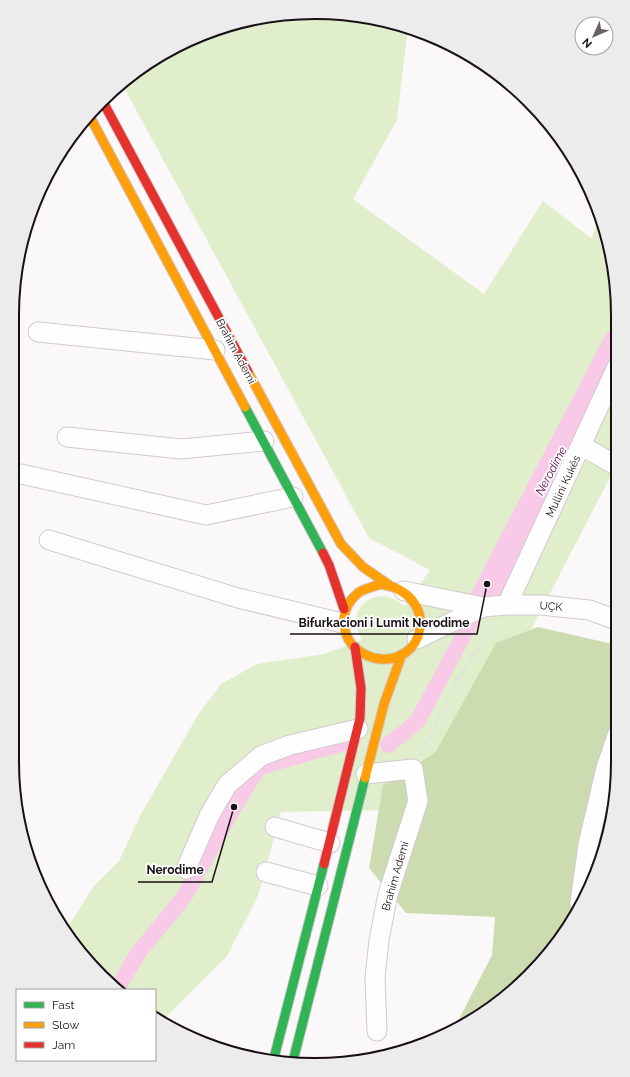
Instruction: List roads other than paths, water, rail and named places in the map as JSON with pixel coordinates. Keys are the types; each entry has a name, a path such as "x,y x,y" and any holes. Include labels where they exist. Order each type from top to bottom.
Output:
{"main road":[{"name":"Brahim Ademi","path":"105,107 341,544 350,557 365,570 397,588 416,604 420,621 417,639"},
{"name":"Brahim Ademi","path":"92,120 329,565 362,677 362,694 358,729 275,1055"},
{"path":"343,616 363,590 372,586 397,588"},
{"path":"354,647 372,658 387,659 402,654 408,650 417,639"},
{"path":"293,1057 384,704 402,654"}],"street":[{"name":"Brahim Ademi","path":"38,332 215,350"},
{"name":"Mullini Kukës","path":"507,605 582,446 611,381"},
{"path":"67,437 182,449 264,441"},
{"path":"582,446 611,463"},
{"path":"21,474 206,515 293,497"},
{"path":"50,540 238,598 343,616"},
{"name":"UÇK","path":"397,588 483,607 541,605 589,610 611,618"},
{"name":"UÇK","path":"417,639 483,607"},
{"path":"186,869 209,816 227,785 260,756 290,745 358,729"},
{"path":"582,888 590,838 606,768 611,753"},
{"name":"Brahim Ademi","path":"366,774 413,769 418,801 388,894 379,940 375,978 377,1032"},
{"path":"275,827 330,843"},
{"path":"266,872 318,886"}],"waterway":[{"name":"Nerodime","path":"484,598 611,355"},
{"name":"Nerodime","path":"388,745 417,722 475,614"},
{"name":"Nerodime","path":"120,984 139,952 184,897 234,807 259,767 344,743"}],"place":[{"name":"Bifurkacioni i Lumit Nerodime","path":"487,584"},
{"name":"Nerodime","path":"234,807"}]}
